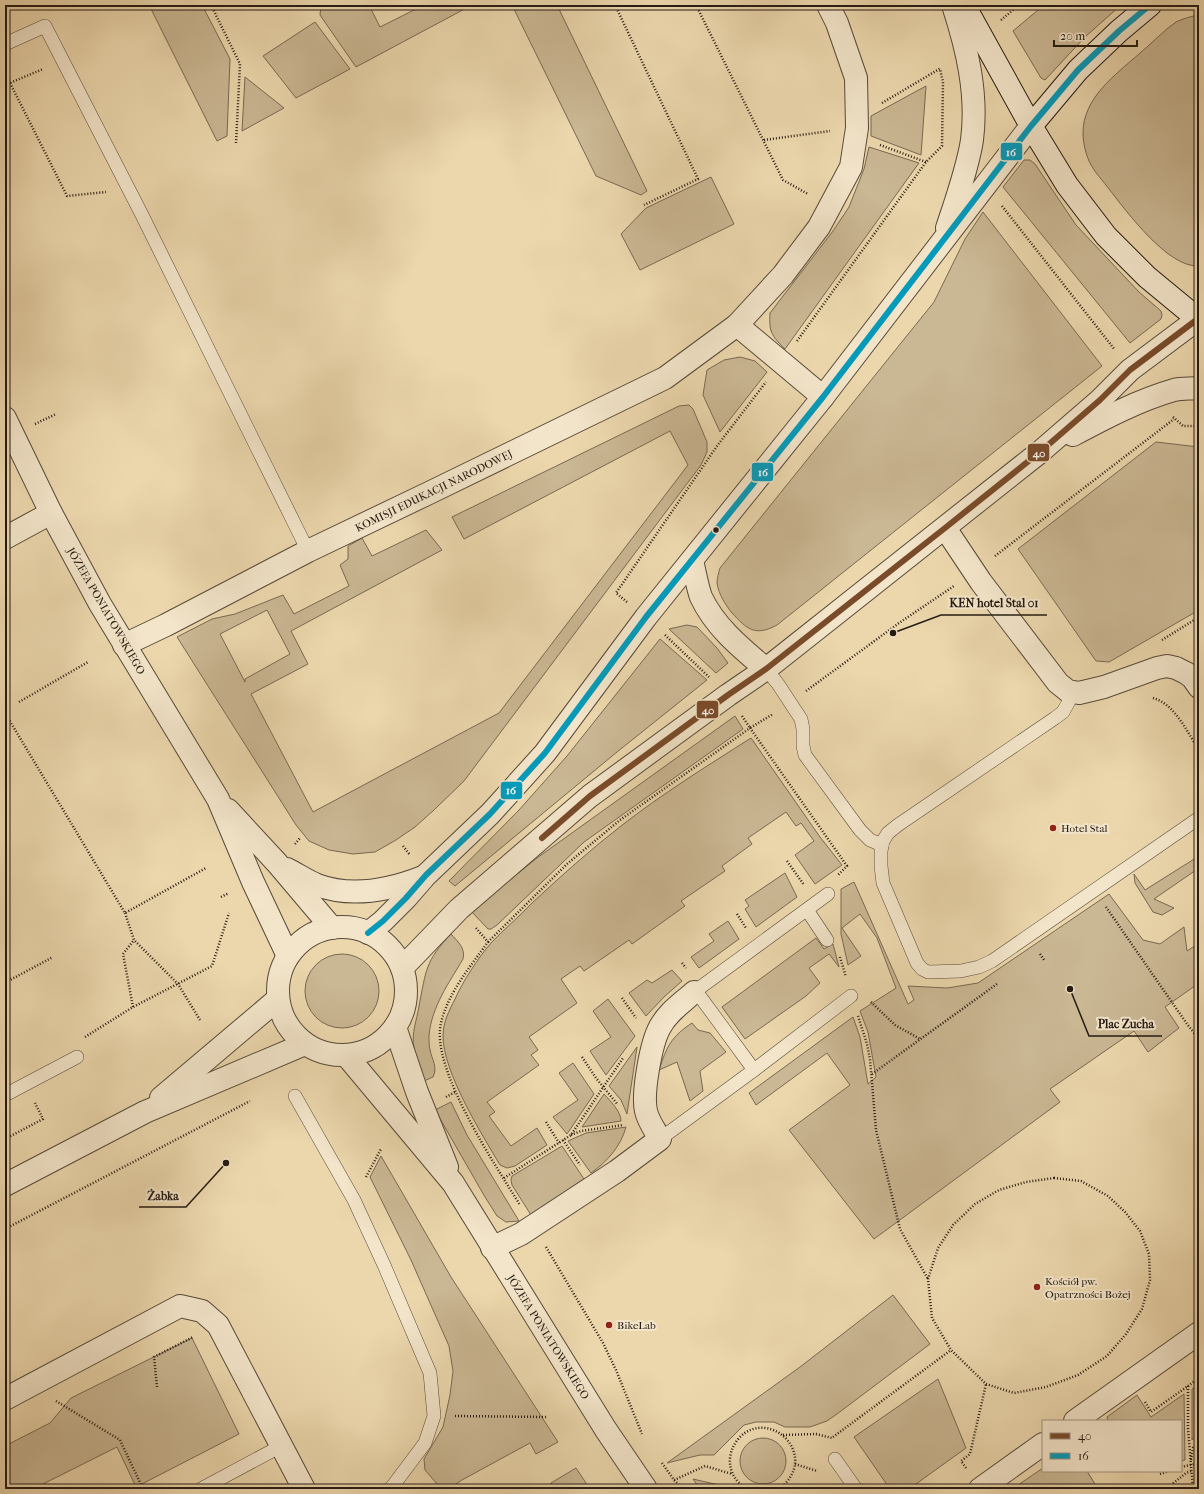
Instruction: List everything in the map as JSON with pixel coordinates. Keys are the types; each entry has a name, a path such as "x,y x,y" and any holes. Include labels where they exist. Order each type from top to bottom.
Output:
{"street":[{"name":"KOMISJI EDUKACJI NARODOWEJ","path":"124,645 166,625 308,551 665,378 737,325 783,275 819,227 851,166 857,127 856,78 837,23 828,5"},
{"path":"943,243 968,158 972,140 974,117 973,90 970,69 953,5"},
{"path":"402,968 459,909 590,796 766,669 1040,452 1100,400 1130,370 1199,319 1147,277 1106,236 1067,185 1031,126 964,5"},
{"path":"368,933 383,921 426,875 490,814 545,753 646,617 823,397 943,243 1031,126 1078,70 1119,31 1150,5"},
{"path":"737,325 823,397"},
{"path":"1040,452 1115,413 1176,390 1199,388"},
{"name":"JÓZEFA PONIATOWSKIEGO","path":"5,418 51,513 124,645 218,798 253,882 288,956"},
{"path":"5,538 51,513"},
{"path":"945,528 981,582 1058,683 1068,691 1079,693 1104,687 1167,666 1176,668 1186,673 1192,677 1199,687"},
{"path":"692,561 701,596 716,622 739,646 766,669"},
{"name":"JÓZEFA PONIATOWSKIEGO","path":"218,798 277,863 332,928"},
{"path":"277,863 317,885 337,890 359,892 383,890 406,884 426,875"},
{"path":"332,928 351,928 368,933 382,941 393,952 402,968 406,986 404,1006 401,1016 395,1026 381,1042 364,1051 346,1055 330,1054 305,1044 291,1030 284,1018 278,999 279,981 282,968 288,956 301,942 314,934 332,928"},
{"path":"492,1248 533,1226 660,1139 646,1112 645,1097 653,1042 660,1026 672,1011 695,992"},
{"path":"145,1112 278,999"},
{"name":"JÓZEFA PONIATOWSKIEGO","path":"395,1026 417,1092 453,1183"},
{"path":"5,1184 145,1112 305,1044"},
{"name":"JÓZEFA PONIATOWSKIEGO","path":"346,1055 453,1183 606,1430 646,1489"},
{"path":"5,1399 180,1306 202,1311 218,1325 304,1489"},
{"path":"1077,1420 1199,1333"},
{"path":"975,1481 1042,1445"}],"lane":[{"path":"5,44 44,26 128,190 308,551"},
{"path":"766,669 801,718 803,729 803,746 806,755 860,830 870,840 882,845"},
{"path":"1074,692 1063,712 898,824 888,833 882,845 881,851 883,883 917,962 922,969 928,972 961,971 992,961 1199,818"},
{"path":"754,1070 695,992 828,894"},
{"path":"807,910 827,940"},
{"path":"660,1139 851,996"},
{"path":"5,1095 77,1057"},
{"path":"295,1096 354,1200 384,1265 430,1373 434,1416 425,1443 389,1489"},
{"path":"201,1489 281,1446"},
{"path":"835,1460 856,1489"}],"path":[{"path":"210,5 240,64 236,143"},
{"path":"615,5 698,179 644,206"},
{"path":"696,5 783,180 810,195"},
{"path":"5,85 62,60"},
{"path":"717,446 782,363 926,162 942,146 943,82 940,69 857,127 764,140"},
{"path":"10,83 67,196 128,190"},
{"path":"857,127 926,162"},
{"path":"986,186 1130,370"},
{"path":"1156,397 1174,419 1183,426 1199,426"},
{"path":"19,702 88,662"},
{"path":"1148,696 1156,698 1168,706 1178,717 1199,750"},
{"path":"5,713 126,913 134,940 178,984 200,1020"},
{"path":"642,1436 616,1370 603,1343 476,1131 456,1092 441,1052 439,1039 441,1024 446,1008 456,989 488,942 567,864 620,820 750,728"},
{"path":"787,861 806,888"},
{"path":"126,913 206,868"},
{"path":"1105,907 1199,1039"},
{"path":"459,909 488,942"},
{"path":"80,1040 132,1007 212,966 230,913"},
{"path":"737,914 747,930"},
{"path":"132,1007 123,954 134,940"},
{"path":"1044,960 1040,954 1046,949"},
{"path":"5,970 10,980 53,957"},
{"path":"928,1279 938,1248 952,1225 975,1204 999,1190 1026,1182 1054,1178 1081,1181 1108,1196 1125,1212 1140,1231 1149,1254 1150,1280 1142,1309 1126,1334 1107,1356 1078,1375 1046,1387 1014,1393 986,1384 951,1350 932,1318 928,1279 900,1229 876,1130 871,1075 1002,980"},
{"path":"622,998 639,1022"},
{"path":"870,1000 895,1024 920,1039"},
{"path":"582,1057 596,1078 619,1106"},
{"path":"5,1139 43,1119 26,1084"},
{"path":"5,1229 250,1101"},
{"path":"571,1136 581,1131 650,1120"},
{"path":"546,1122 558,1143"},
{"path":"563,1140 582,1168 596,1184"},
{"path":"354,1200 381,1148"},
{"path":"157,1386 154,1357 192,1338 206,1314"},
{"path":"835,1460 828,1448 832,1438 951,1350"},
{"path":"1132,1380 1151,1412 1199,1378"},
{"path":"975,1481 961,1461 970,1454 986,1384"},
{"path":"1188,1386 1190,1464 1193,1489"},
{"path":"55,1400 120,1440 143,1489"},
{"path":"434,1416 546,1417"},
{"path":"746,1489 738,1483 732,1474 730,1453 735,1443 742,1435 752,1430 763,1428 774,1430 783,1436 790,1443 795,1454 795,1464 792,1475 786,1484 779,1489"},
{"path":"783,1436 816,1434 832,1438"},
{"path":"1190,1464 1193,1448 1199,1440"},
{"path":"660,1461 682,1489"},
{"path":"1182,1467 1199,1463"},
{"path":"674,1480 705,1466 732,1474"},
{"path":"1160,1474 1166,1472"},
{"path":"1166,1489 1191,1472"}],"shaded area":[{"path":"149,5 202,5 230,59 227,136 217,141"},
{"path":"321,5 369,5 380,27 424,5 472,5 356,67 320,15"},
{"path":"512,5 557,5 647,191 641,195 596,176"},
{"path":"1044,5 1121,5 1085,37 1045,80 1041,78 1013,31"},
{"path":"1199,15 1199,266 1187,264 1174,258 1162,249 1137,224 1091,165 1085,149 1083,133 1084,120 1088,109 1102,88 1176,22"},
{"path":"315,22 350,69 296,98 263,56"},
{"path":"245,77 284,108 242,131"},
{"path":"926,86 921,155 871,136 871,116"},
{"path":"869,147 919,163 785,349 772,333 770,313 833,231 849,207 864,169"},
{"path":"1024,160 1030,160 1035,164 1076,225 1139,292 1161,311 1161,319 1130,343 1003,187"},
{"path":"711,177 734,224 640,270 621,234 646,208"},
{"path":"983,212 1102,366 777,625 769,629 757,631 752,630 732,613 725,603 717,583 720,568 934,302 965,239"},
{"path":"740,357 755,361 767,372 720,432 703,395 707,370 724,360"},
{"path":"689,405 693,409 707,442 707,452 701,465 464,781 415,827 375,852 353,854 329,850 309,841 296,825 177,637 212,619 235,614 283,595 294,614 349,586 340,565 348,559 348,546 362,538 372,556 426,530 442,550 291,631 308,664 251,694 313,812 499,713 688,465 670,431 464,539 452,517 679,406","holes":["267,610 290,654 245,679 245,682 220,634"]},
{"path":"1156,442 1199,447 1199,610 1109,662 1096,661 1018,549"},
{"path":"687,625 697,627 717,648 728,663 716,673 669,629"},
{"path":"660,639 707,680 617,752 455,886 449,881 519,810 567,756"},
{"path":"735,716 743,729 584,842 497,925 491,929 488,929 471,911 537,858"},
{"path":"751,738 820,837 842,865 815,884 795,855 814,841 801,823 796,826 786,812 748,838 752,844 722,866 725,871 681,901 685,906 632,944 629,940 584,971 580,966 561,979 577,1003 529,1037 538,1050 531,1055 539,1065 487,1102 495,1112 489,1116 511,1146 537,1128 547,1145 515,1166 507,1168 500,1165 464,1102 449,1067 445,1051 443,1031 445,1021 466,977 491,943 543,893 587,854 652,803"},
{"path":"1199,856 1199,868 1154,899 1174,908 1162,915 1153,912 1135,883 1134,874 1145,890"},
{"path":"785,873 797,897 756,927 745,909 749,906 745,900"},
{"path":"854,882 908,1004 914,1000 908,986 947,988 978,983 1109,894 1143,940 1160,944 1184,927 1187,951 1199,943 1199,983 1165,1007 1179,1028 1148,1052 1134,1031 1050,1089 1060,1102 874,1239 789,1130 850,1085 827,1053 756,1105 749,1093 853,1017 860,1037 868,1084 876,1077 868,1032 860,1011 896,988 877,938 860,914 842,928 861,956 848,965 841,934 841,889"},
{"path":"728,921 739,939 699,968 691,957 714,941 709,934"},
{"path":"451,934 462,948 464,955 442,995 434,1014 429,1041 435,1070 433,1077 424,1081 414,1048 413,1037 425,975 431,959 442,943"},
{"path":"816,938 824,949 833,944 839,967 829,954 809,968 820,983 806,996 745,1039 722,1007"},
{"path":"342,954 363,960 373,970 379,991 373,1012 363,1022 342,1028 321,1022 311,1012 305,991 311,970 321,960"},
{"path":"672,970 682,981 646,1016 629,993 647,980 652,983"},
{"path":"608,999 635,1036 606,1075 590,1051 611,1037 593,1011"},
{"path":"692,1023 698,1030 710,1033 726,1052 700,1071 703,1091 690,1101 677,1062 659,1070 667,1048 674,1038"},
{"path":"637,1047 627,1114 621,1100 609,1086"},
{"path":"573,1063 594,1094 567,1134 553,1117 578,1100 559,1073"},
{"path":"604,1094 617,1110 621,1117 621,1121 582,1127"},
{"path":"451,1102 467,1135 519,1221 506,1222 497,1216 435,1110"},
{"path":"626,1127 621,1141 613,1153 603,1164 591,1173 568,1141 586,1133"},
{"path":"562,1146 584,1179 531,1215 512,1185 512,1176"},
{"path":"381,1156 451,1277 558,1442 536,1454 530,1443 448,1489 438,1485 425,1470 424,1459 443,1427 450,1395 453,1371 449,1346 411,1260 370,1177"},
{"path":"893,1295 930,1344 837,1414 827,1421 810,1427 785,1427 774,1422 756,1422 744,1425 714,1455 700,1455 667,1463 800,1367"},
{"path":"192,1338 239,1434 136,1487 117,1447 43,1484 45,1489 5,1489 5,1446 50,1423 71,1398"},
{"path":"938,1379 966,1448 909,1489 890,1489 854,1437"},
{"path":"1199,1384 1199,1432 1192,1440 1192,1389"},
{"path":"1184,1394 1185,1460 1182,1461 1182,1420 1108,1420 1107,1417 1137,1395 1151,1417"},
{"path":"763,1438 776,1442 782,1448 786,1461 782,1474 776,1480 763,1484 750,1480 744,1474 740,1461 744,1448 750,1442"},
{"path":"576,1468 590,1489 549,1489 551,1483"},
{"path":"1042,1469 1042,1472 1088,1472 1098,1489 1020,1489 1018,1485"},
{"path":"693,1479 719,1485 727,1489 700,1489"}],"transit line":[{"name":"16","path":"368,933 383,921 426,875 490,814 545,753 646,617 823,397 1031,126 1078,70 1119,31 1150,5"},
{"name":"40","path":"542,838 590,796 766,669 945,528 1040,452 1100,400 1130,370 1199,318"}],"place":[{"name":"KEN hotel Stal 01","path":"893,633"},
{"name":"Hotel Stal","path":"1053,828"},
{"name":"Plac Zucha","path":"1070,989"},
{"name":"Żabka","path":"226,1163"},
{"name":"Kościół pw. Opatrzności Bożej","path":"1037,1287"},
{"name":"BikeLab","path":"609,1325"}]}
